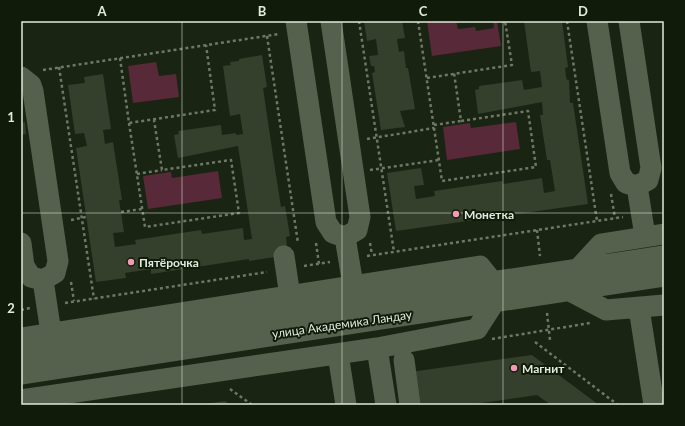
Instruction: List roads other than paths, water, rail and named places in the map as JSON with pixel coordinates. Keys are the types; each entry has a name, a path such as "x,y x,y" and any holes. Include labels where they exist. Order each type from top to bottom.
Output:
{"street":[{"path":"290,27 326,222 333,233 345,236 357,230 360,217 331,21"},
{"path":"597,21 620,173 626,183 637,186 648,180 651,168 630,21"},
{"path":"21,243 27,272 31,277 43,280 50,278 55,273 58,260 30,74"},
{"path":"579,268 601,244 654,235 637,186"},
{"path":"345,236 353,285"},
{"path":"290,296 291,254"},
{"name":"улица Академика Ландау","path":"21,374 494,291 579,268 664,256"},
{"path":"21,338 480,266 494,291 477,329 377,348 77,399 31,401"},
{"name":"улица Академика Ландау","path":"21,353 494,291 568,290 664,276"},
{"path":"43,280 51,333"},
{"path":"568,290 606,310 664,305"},
{"path":"639,308 654,405"},
{"path":"377,348 386,405"},
{"path":"338,354 346,405"},
{"path":"404,360 410,405"}],"place":[{"name":"Монетка","path":"456,214"},
{"name":"Пятёрочка","path":"131,262"},
{"name":"Магнит","path":"514,368"}]}
